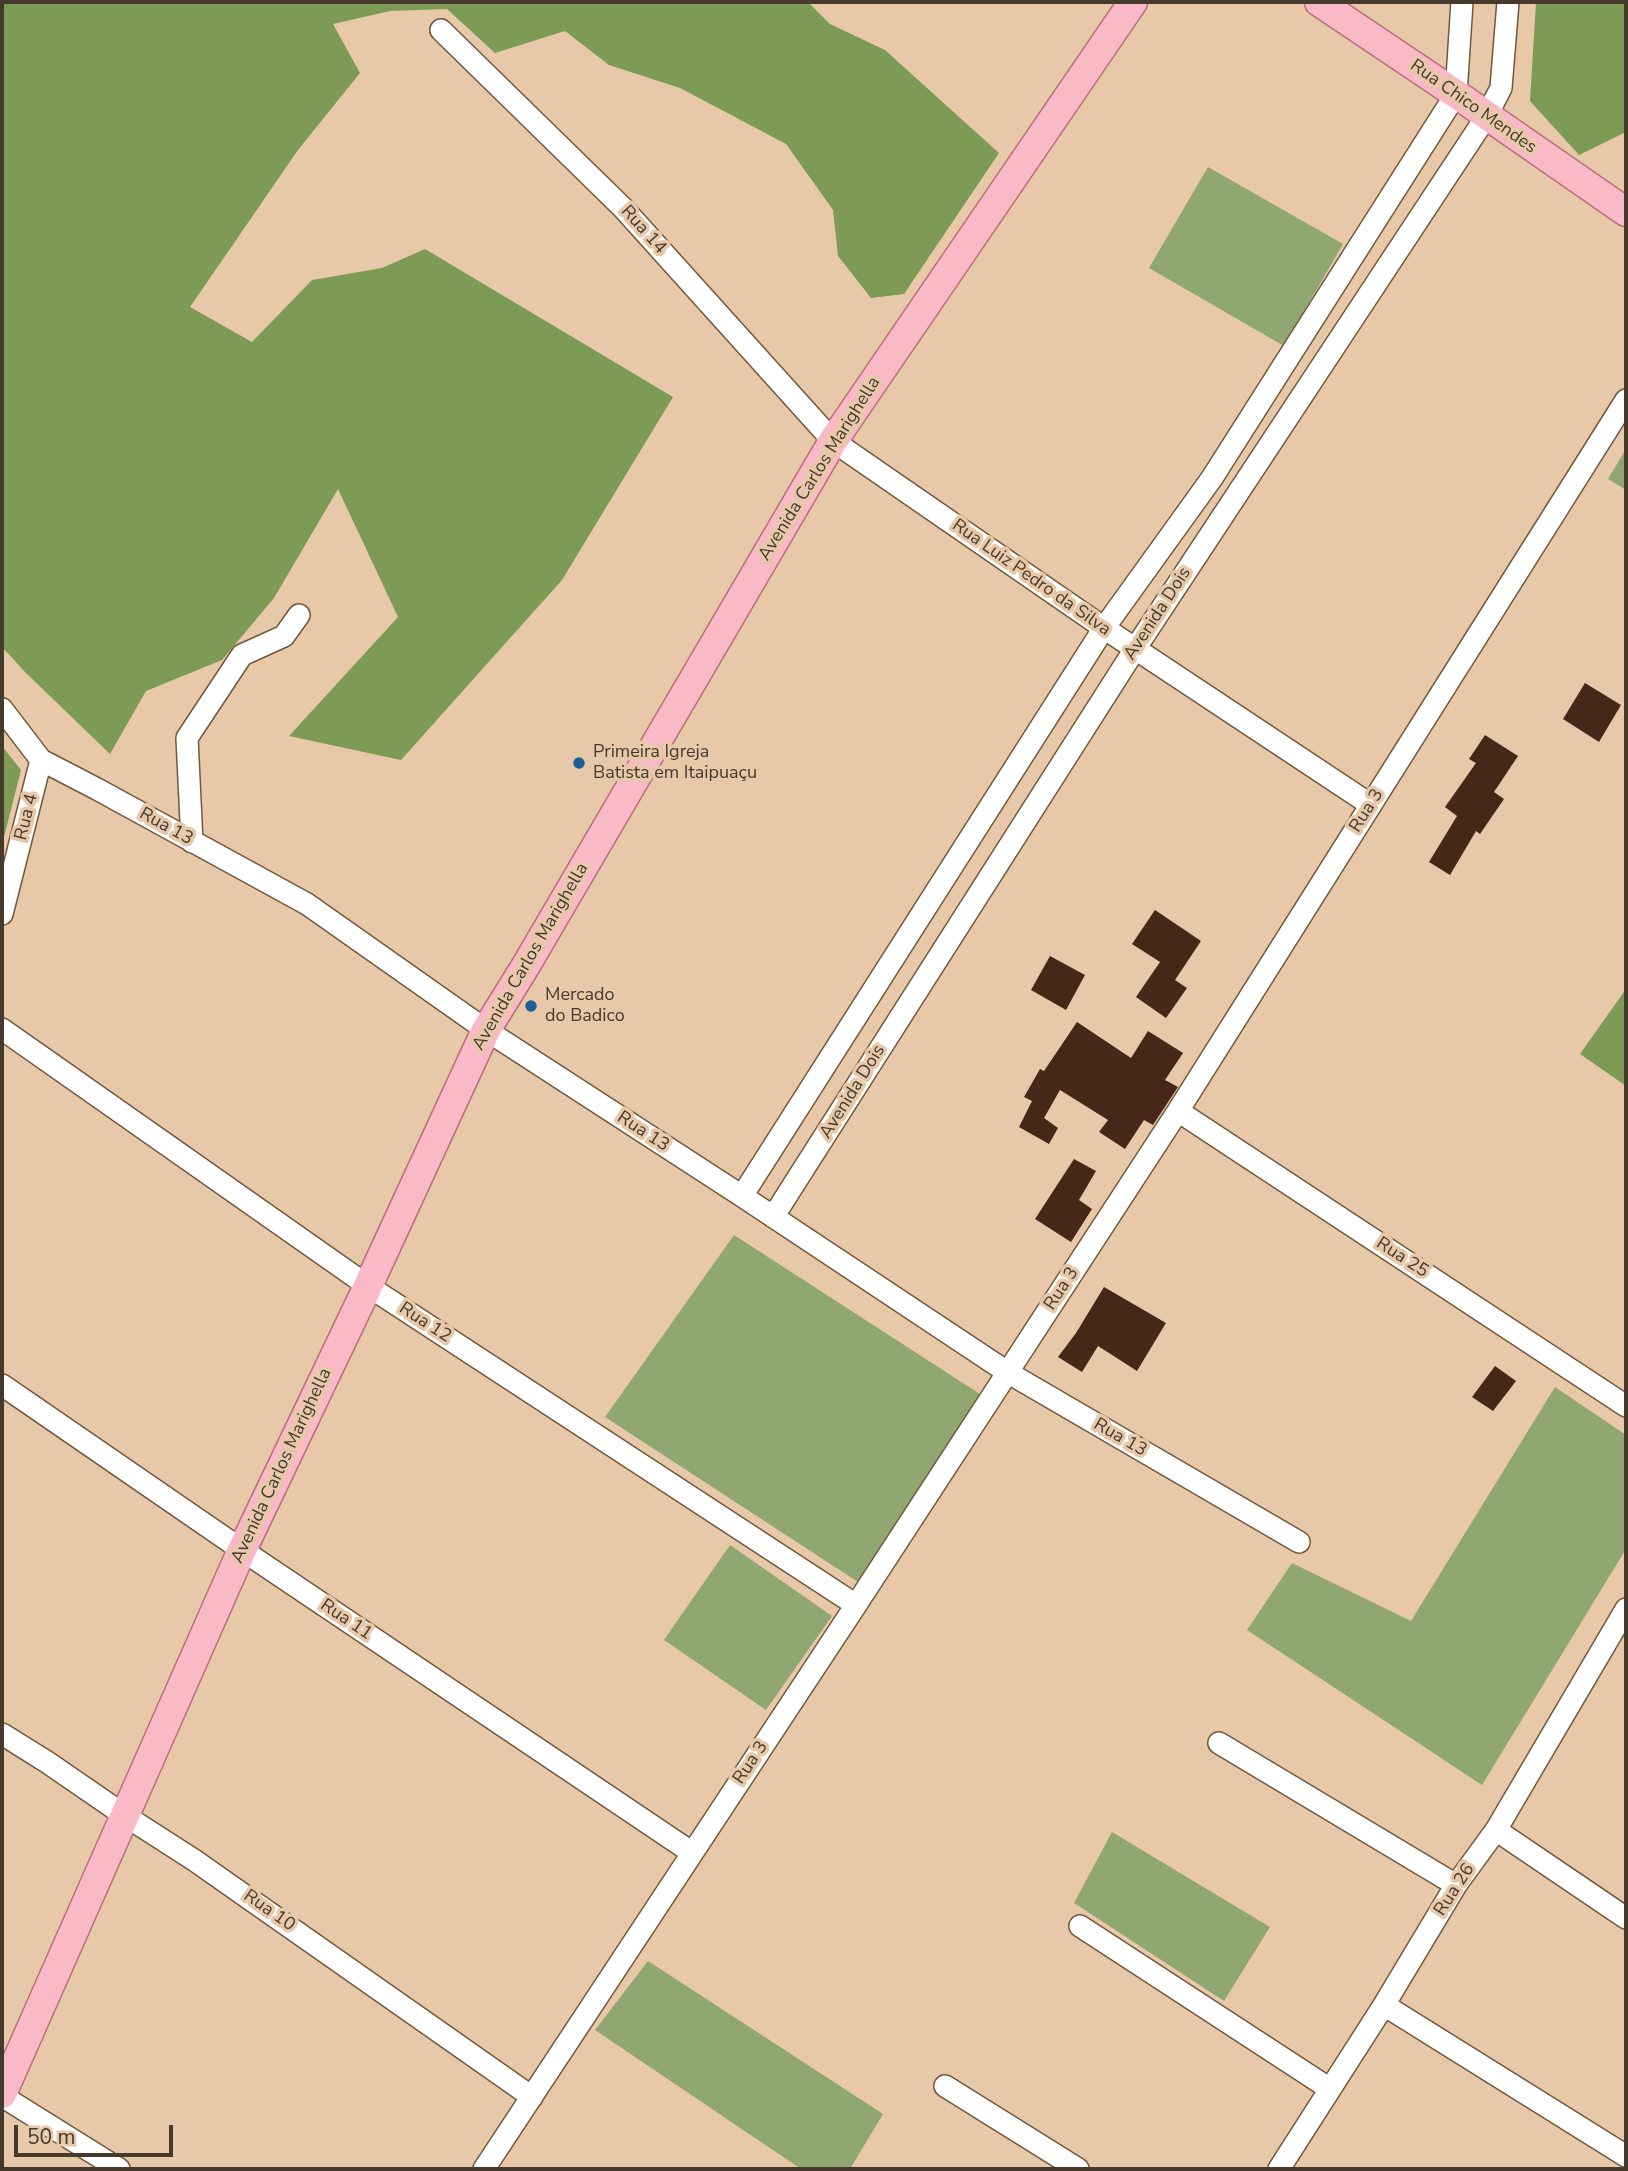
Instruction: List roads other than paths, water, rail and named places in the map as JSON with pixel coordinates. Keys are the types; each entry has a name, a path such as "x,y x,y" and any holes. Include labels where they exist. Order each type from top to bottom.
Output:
{"main road":[{"name":"Avenida Carlos Marighella","path":"2,2095 242,1550 486,1030 833,441 1133,2"},
{"name":"Rua Chico Mendes","path":"1319,2 1626,212"}],"street":[{"name":"Avenida Dois","path":"742,1196 1104,628 1212,478 1456,94 1462,2"},
{"name":"Avenida Dois","path":"773,1217 1135,649 1486,117 1501,88 1508,2"},
{"name":"Rua 14","path":"441,30 623,208 833,441"},
{"name":"Rua 3","path":"484,2169 1178,1111 1626,400"},
{"name":"Rua Luiz Pedro da Silva","path":"833,441 1135,649 1371,805"},
{"path":"192,842 187,738 242,655 284,636 299,615"},
{"name":"Rua 13","path":"2,709 41,760 307,904 486,1030 1007,1372 1299,1542"},
{"name":"Rua 4","path":"2,914 41,760"},
{"name":"Rua 12","path":"2,1029 368,1286 856,1605"},
{"name":"Rua 25","path":"1178,1111 1626,1406"},
{"name":"Rua 11","path":"2,1385 691,1852"},
{"name":"Rua 26","path":"1279,2169 1384,2005 1456,1885 1496,1830 1626,1609"},
{"name":"Rua 10","path":"2,1734 304,1935 531,2097"},
{"path":"1219,1743 1456,1885"},
{"path":"1496,1830 1626,1918"},
{"path":"1080,1927 1330,2089"},
{"path":"1384,2005 1626,2156"},
{"path":"945,2086 1078,2169"},
{"path":"2,2095 119,2169"}],"place":[{"name":"Primeira Igreja Batista em Itaipuaçu","path":"579,763"},
{"name":"Mercado do Badico","path":"531,1006"}]}
